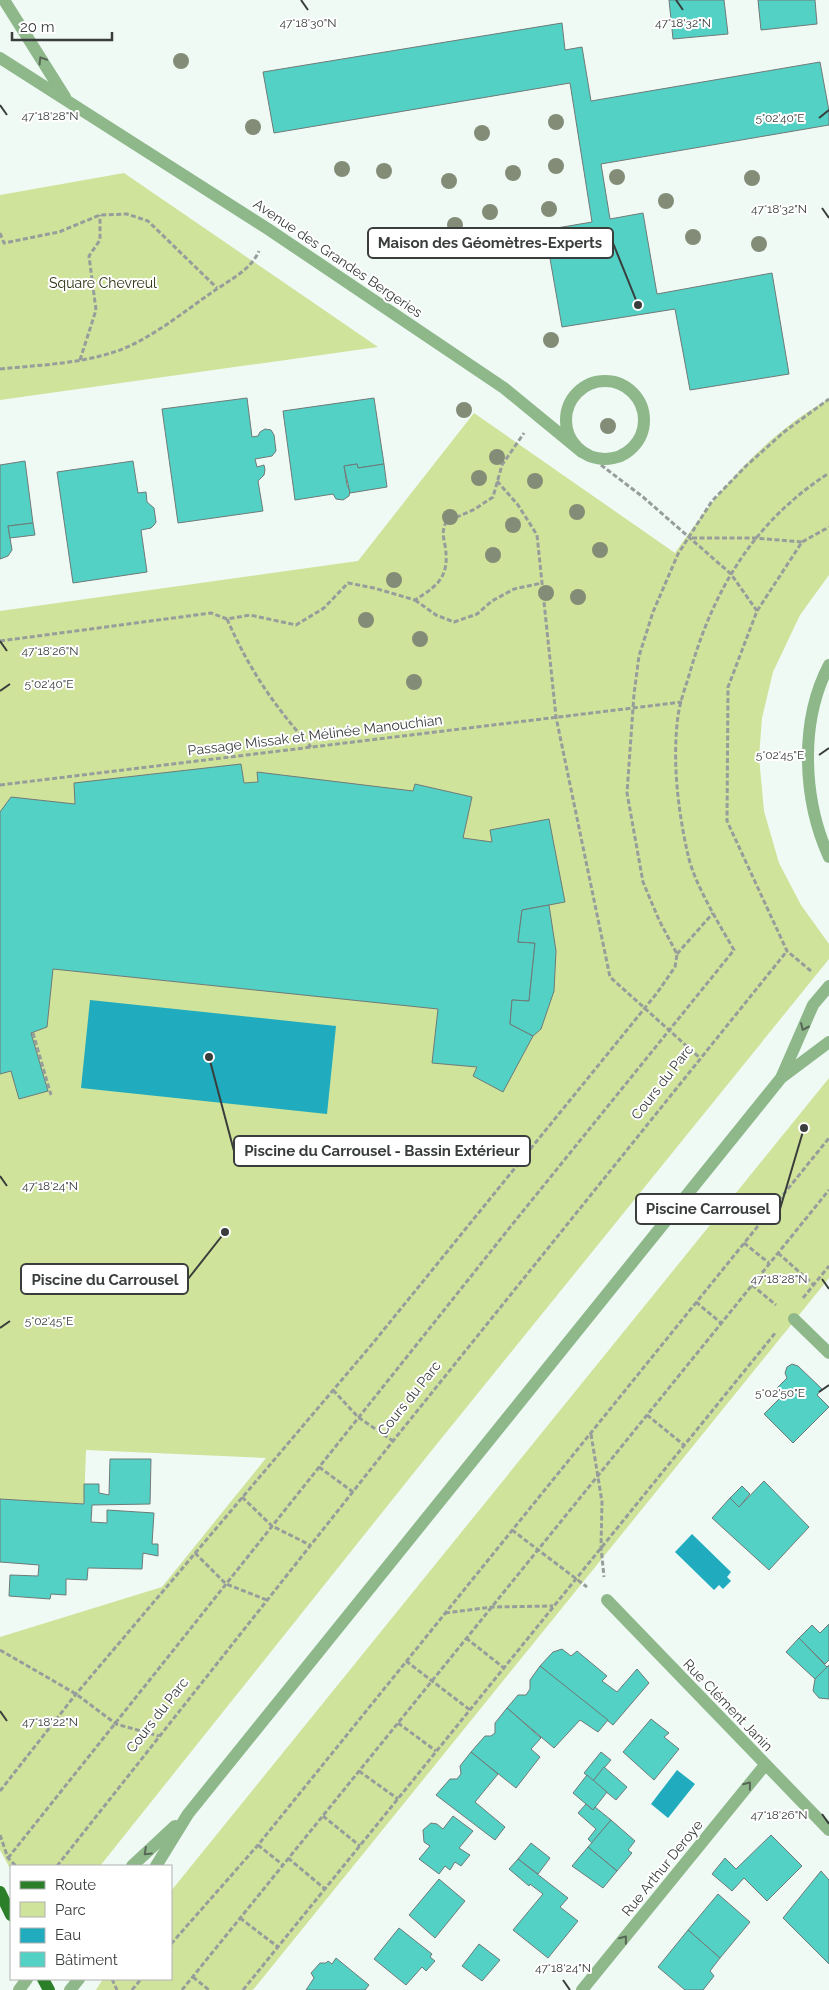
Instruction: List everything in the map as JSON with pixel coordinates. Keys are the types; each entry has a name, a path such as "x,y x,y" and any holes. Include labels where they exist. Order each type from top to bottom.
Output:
{"main road":[{"path":"0,1892 10,1913"}],"street":[{"name":"Avenue des Grandes Bergeries","path":"4,0 68,102"},
{"name":"Avenue des Grandes Bergeries","path":"0,58 268,228 504,388 582,452 594,458 608,459 632,448 639,437 643,418 637,398 628,389 618,383 593,382 582,388 573,397 565,420 568,432 582,452"},
{"path":"829,665 814,707 809,744 809,782 816,819 829,862"},
{"path":"816,819 829,857"},
{"path":"781,1078 813,1005 829,986"},
{"path":"157,1865 188,1814 781,1078 829,1042"},
{"path":"792,1317 829,1353"},
{"name":"Rue Clément Janin","path":"607,1600 829,1830"},
{"name":"Rue Arthur Deroye","path":"582,1990 765,1765"},
{"path":"133,1865 188,1814"},
{"path":"19,1990 27,1980"},
{"path":"70,1990 78,1980"}],"path":[{"path":"0,233 4,243 60,232 100,215 127,214 148,222 217,288"},
{"path":"80,360 96,310 89,256 100,240 100,215"},
{"path":"0,369 80,360 118,351 155,332 254,262 268,228"},
{"path":"677,954 659,920 643,882 627,794 632,708 640,656 653,612 678,554 691,538 712,501 746,466 784,432 829,399"},
{"path":"415,600 434,588 445,574 446,554 442,530 446,522 475,509 493,497 502,465 537,415"},
{"path":"582,452 616,476 731,574 757,611"},
{"path":"8,1858 358,1417 734,950 713,913 688,857 677,782 678,716 702,632 731,574 754,538 806,487 829,472"},
{"path":"497,480 518,505 537,535 556,717 610,976 700,1058"},
{"path":"829,527 802,542 757,611 728,687 726,821 788,951 829,986"},
{"path":"691,538 754,538 802,542"},
{"path":"0,641 211,613 227,619 250,615 296,624 324,608 348,583 374,588 415,600 436,615 454,622 477,614 492,601 514,589 542,583"},
{"path":"227,619 244,656 264,691 311,747"},
{"name":"Passage Missak et Mélinée Manouchian","path":"0,785 682,702"},
{"path":"0,1791 76,1694 373,1344 645,1008 675,967 677,954 713,913"},
{"name":"Cours du Parc","path":"59,1865 310,1545 788,951"},
{"path":"33,1033 51,1095"},
{"path":"172,1943 258,1845 829,1138"},
{"path":"182,1990 829,1190"},
{"path":"744,1243 769,1264"},
{"path":"778,1253 814,1285"},
{"path":"243,1990 684,1445 792,1317 829,1266"},
{"path":"752,1285 792,1317"},
{"path":"696,1302 721,1323"},
{"path":"333,1389 358,1417 393,1441"},
{"path":"647,1415 684,1445"},
{"path":"591,1433 602,1502 601,1547 607,1600"},
{"path":"319,1467 353,1492"},
{"path":"242,1497 272,1526 310,1545"},
{"path":"512,1530 575,1580"},
{"path":"195,1553 226,1584 267,1600"},
{"path":"445,1613 492,1607 553,1606"},
{"path":"466,1638 504,1668"},
{"path":"0,1650 76,1694 116,1724 159,1736"},
{"path":"406,1661 470,1710"},
{"path":"398,1723 436,1751"},
{"path":"359,1771 398,1799"},
{"path":"323,1816 360,1846"},
{"path":"0,1835 8,1858 15,1865"},
{"path":"258,1845 283,1865"},
{"path":"288,1858 325,1889"},
{"path":"240,1918 278,1947"},
{"path":"192,1977 209,1990"},
{"path":"132,1990 140,1980"}],"green space":[{"name":"Square Chevreul","path":"124,173 378,347 0,400 0,195"},
{"path":"829,399 829,575 800,615 773,672 762,718 759,757 764,811 779,863 801,905 829,944 829,959 428,1455 101,1865 10,1865 10,1868 0,1850 0,1637 162,1587 266,1458 86,1450 84,1504 0,1499 0,611 358,561 474,413 675,553 708,508 743,467 783,430"},
{"path":"829,1078 829,1278 253,1990 96,1990 102,1980 172,1980 172,1890"}],"water":[{"path":"90,1000 336,1026 327,1114 81,1088"},
{"path":"692,1534 731,1572 727,1577 731,1581 723,1589 719,1585 714,1590 675,1552"},
{"path":"677,1770 695,1784 668,1818 651,1804"}],"building":[{"path":"669,0 724,0 728,34 673,39"},
{"path":"758,0 815,0 817,24 761,30"},
{"path":"562,23 565,50 582,47 591,101 820,62 829,111 829,125 601,164 610,219 643,213 657,294 772,273 789,374 690,390 675,309 562,327 545,230 592,222 570,83 274,133 263,72"},
{"path":"247,398 252,437 258,436 265,429 271,430 274,435 276,451 272,456 255,459 257,467 264,465 265,470 264,475 258,481 263,511 178,523 162,409"},
{"path":"374,398 384,464 358,468 357,464 344,466 347,485 350,491 349,496 343,500 336,499 333,494 295,500 283,411"},
{"path":"25,461 33,523 8,526 12,550 8,556 0,559 0,465"},
{"path":"133,461 138,493 146,492 147,502 154,508 156,522 151,528 141,530 147,572 73,583 57,472"},
{"path":"357,464 358,468 384,464 387,487 350,493 344,466"},
{"path":"33,523 35,535 10,538 8,526"},
{"path":"241,764 244,783 258,782 257,772 413,791 415,784 472,797 463,838 492,842 490,830 549,819 565,902 522,910 518,942 535,943 529,1001 512,1000 510,1024 533,1036 503,1092 473,1076 477,1067 432,1063 438,1009 53,969 47,1027 31,1033 48,1091 19,1099 11,1071 0,1074 0,812 11,797 75,804 74,783"},
{"path":"549,905 556,951 554,991 541,1029 533,1036 510,1024 512,1000 529,1001 535,943 518,942 522,910"},
{"path":"792,1364 798,1366 822,1389 817,1395 829,1407 793,1443 764,1414 783,1395 777,1388 787,1378 785,1373 787,1367"},
{"path":"110,1459 151,1459 150,1504 92,1505 91,1522 107,1523 107,1510 154,1513 152,1544 158,1544 158,1556 143,1553 142,1569 88,1568 87,1580 66,1579 66,1595 51,1594 50,1599 9,1596 10,1575 38,1576 39,1565 0,1562 0,1499 84,1504 84,1484 99,1484 99,1493 109,1495"},
{"path":"764,1481 809,1527 769,1570 712,1518 730,1498 739,1507"},
{"path":"742,1486 750,1494 739,1507 730,1498"},
{"path":"829,1624 829,1660 825,1664 799,1638 812,1625 820,1633"},
{"path":"799,1638 827,1667 815,1679 786,1652"},
{"path":"562,1649 571,1656 577,1651 607,1676 602,1681 617,1692 637,1669 649,1683 613,1725 540,1666 553,1652"},
{"path":"829,1665 829,1699 819,1698 813,1691 815,1679"},
{"path":"540,1666 608,1720 598,1732 580,1720 554,1748 507,1708 518,1695 526,1695 530,1689 530,1680"},
{"path":"507,1708 541,1738 531,1749 540,1757 516,1788 471,1752 485,1736 491,1736 495,1733 495,1723"},
{"path":"651,1719 669,1733 664,1737 679,1749 654,1780 623,1752"},
{"path":"471,1752 498,1774 475,1802 505,1827 495,1840 436,1795 450,1779 457,1779 461,1774 460,1766"},
{"path":"601,1752 611,1760 593,1781 584,1773"},
{"path":"604,1767 627,1787 616,1800 593,1781"},
{"path":"587,1775 607,1792 593,1810 573,1793"},
{"path":"586,1804 593,1810 595,1807 611,1820 592,1843 588,1839 596,1829 578,1813"},
{"path":"453,1816 473,1831 459,1848 470,1855 461,1866 455,1862 450,1870 445,1866 439,1874 419,1859 430,1846 424,1842 423,1830 431,1823 437,1824 443,1829"},
{"path":"611,1820 635,1841 628,1850 632,1853 617,1871 588,1847"},
{"path":"771,1835 802,1866 767,1901 744,1878 732,1891 712,1874 725,1858 736,1869"},
{"path":"531,1843 550,1858 538,1874 518,1859"},
{"path":"588,1847 617,1871 603,1888 572,1866"},
{"path":"518,1859 568,1898 560,1907 578,1921 548,1958 513,1930 543,1894 530,1884 529,1886 509,1869"},
{"path":"821,1871 829,1880 829,1964 783,1918"},
{"path":"439,1879 465,1901 435,1938 409,1915"},
{"path":"718,1894 750,1922 720,1958 688,1930"},
{"path":"399,1928 432,1954 430,1957 435,1961 426,1971 422,1967 406,1985 374,1959"},
{"path":"688,1930 720,1958 710,1971 714,1976 703,1990 685,1990 658,1967"},
{"path":"479,1944 500,1960 482,1981 462,1966"},
{"path":"336,1958 369,1985 365,1990 306,1990 314,1978 311,1973 320,1963 328,1961 332,1964"}],"place":[{"name":"Maison des Géomètres-Experts","path":"638,305"},
{"name":"Piscine du Carrousel - Bassin Extérieur","path":"209,1057"},
{"name":"Piscine Carrousel","path":"804,1128"},
{"name":"Piscine du Carrousel","path":"225,1232"}]}
